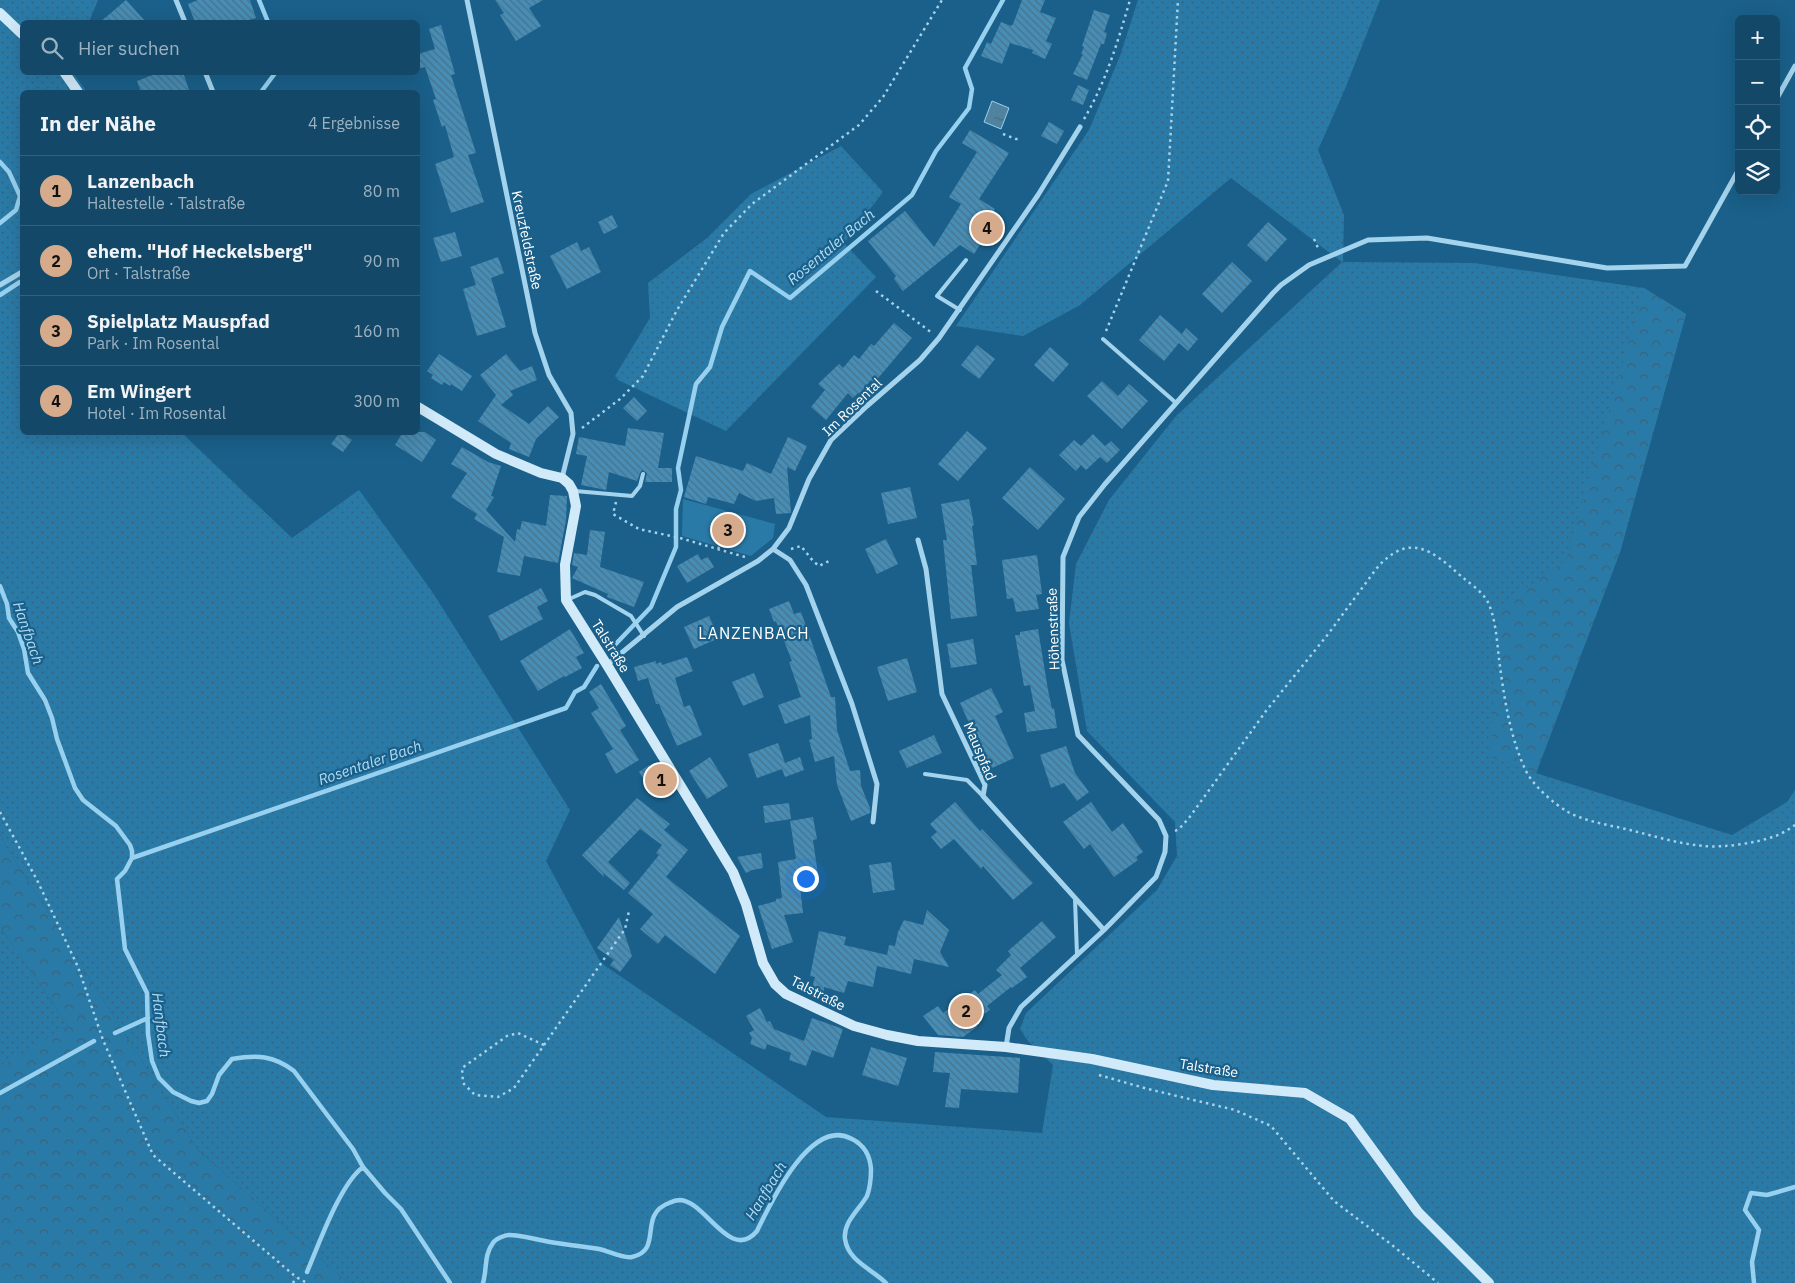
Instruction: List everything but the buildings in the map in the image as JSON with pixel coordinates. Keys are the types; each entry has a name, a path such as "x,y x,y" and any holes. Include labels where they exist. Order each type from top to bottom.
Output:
{"main road":[{"path":"0,12 20,32"},
{"path":"66,75 77,90"},
{"path":"420,408 496,454 541,473 562,478 569,484 573,491 576,506 565,565 566,600"},
{"name":"Talstraße","path":"566,600 734,872 746,904 763,963 775,984 786,994 854,1026 918,1041 1006,1047 1092,1060 1213,1084 1305,1093 1350,1119 1418,1212 1489,1283"}],"street":[{"path":"176,0 183,20"},
{"name":"Kreuzfeldstraße","path":"466,0 535,332 549,375 571,413 573,434 562,478"},
{"path":"1780,93 1795,66"},
{"path":"205,75 211,90"},
{"name":"Im Rosental","path":"607,665 677,607 758,561 773,549 789,528 809,479 831,440 920,360 939,338 1038,195 1080,127"},
{"name":"Höhenstraße","path":"1166,836 1159,820 1078,735 1062,660 1063,557 1079,517 1175,402 1281,284 1309,266 1368,240 1427,238 1607,268 1685,266 1735,175"},
{"path":"0,285 20,273"},
{"name":"Mauspfad","path":"918,540 926,569 942,694 985,785 983,796 1104,930"},
{"path":"773,549 790,560 806,585 852,704 878,784 873,822"},
{"path":"1006,1047 1009,1028 1020,1007 1104,930 1156,877 1165,852 1166,836"}],"lane":[{"path":"960,310 937,296 966,260"},
{"path":"1103,339 1175,402"},
{"path":"573,491 632,496 640,486 643,474"},
{"path":"566,600 585,592 595,595 631,616 644,636"},
{"path":"925,774 967,780 983,796"},
{"path":"1075,899 1076,955"}],"path":[{"path":"573,434 620,399 643,376 678,310 724,233 752,204 858,125 883,97 942,0"},
{"path":"1080,127 1096,99 1113,57 1130,0"},
{"path":"1103,339 1168,181 1178,0"},
{"path":"1004,134 1021,139"},
{"path":"876,291 939,338"},
{"path":"617,496 612,514 639,529 673,536 758,561"},
{"path":"718,549 721,543 728,541 737,543"},
{"path":"1166,836 1179,829 1189,818 1266,711 1329,633 1376,569 1383,561 1409,547 1418,547 1439,557 1482,594 1490,605 1502,682 1512,731 1520,755 1528,774 1539,790 1567,812 1591,821 1704,846 1742,844 1775,836 1795,825"},
{"path":"806,552 819,566 829,561"},
{"path":"0,812 37,880 78,967 103,1040 153,1155 296,1277 307,1283"},
{"path":"544,1045 518,1033 507,1036 462,1068 463,1083 475,1095 498,1097 514,1088 625,929 629,911"},
{"path":"1096,1074 1235,1110 1271,1126 1334,1201 1438,1283"},
{"path":"293,1283 296,1277"}],"green space":[{"path":"0,0 98,0 90,20 20,20 20,75 74,75 86,90 20,90 20,435 184,435 292,538 359,490 433,593 570,810 546,861 601,963 826,1117 1042,1133 1053,1065 1028,1041 1020,1029 1026,1013 1157,890 1177,856 1175,822 1087,731 1069,623 1076,564 1109,500 1176,416 1342,262 1231,178 1080,305 1023,336 956,326 1089,130 1120,56 1138,0 1380,0 1345,89 1318,150 1344,215 1343,262 1474,263 1644,288 1686,314 1620,552 1536,773 1732,835 1787,802 1795,790 1795,1283 348,1283 198,1150 7,848 0,833"},
{"path":"841,146 883,192 844,243 876,277 726,431 618,380 615,376 650,318 648,283 707,238 751,194"},
{"path":"1644,288 1686,314 1620,552 1536,773 1491,757 1496,610 1566,560"},
{"path":"683,499 775,524 773,538 751,556 682,536"},
{"path":"0,833 7,848 198,1150 348,1283 0,1283 0,1060 5,1064 68,1025 0,924"},
{"path":"0,924 68,1025 5,1065 0,1060"}],"water":[{"path":"992,101 1009,108 1001,129 984,122"}],"waterway":[{"path":"259,0 267,20"},
{"name":"Rosentaler Bach","path":"610,650 651,607 676,547 676,509 681,490 678,468 696,384 710,367 722,327 750,271 790,298 912,195 936,151 969,108 972,89 965,68 1003,0"},
{"path":"262,90 274,75"},
{"name":"Hanfbach","path":"0,162 9,172 20,196 16,210 0,223"},
{"path":"0,295 20,282"},
{"name":"Hanfbach","path":"0,586 7,604 9,618 18,632 24,649 28,673 45,700 75,788 83,800 116,826 130,845 132,851 132,858 125,871 117,879 125,949 147,993 148,1034 152,1061 159,1078 173,1092 199,1103 207,1101 212,1094 219,1075 232,1059 249,1057 272,1059 294,1071 353,1149 363,1167 401,1209 450,1283"},
{"name":"Rosentaler Bach","path":"132,858 566,708 575,692 584,687 597,666"},
{"path":"115,1033 148,1018"},
{"path":"0,1093 94,1041"},
{"name":"Hanfbach","path":"483,1283 490,1247 500,1238 509,1235 599,1249 620,1256 632,1257 641,1253 647,1247 654,1216 660,1208 677,1200 690,1203 728,1236 737,1240 747,1239 757,1231 782,1183 794,1166 808,1150 822,1140 837,1135 852,1139 860,1144 868,1155 871,1169 867,1196 846,1227 845,1239 847,1247 861,1264 886,1283"},
{"path":"307,1272 338,1200 354,1175 363,1167"},
{"path":"1754,1283 1752,1262 1759,1230 1745,1210 1751,1193 1767,1195 1795,1187"}],"place":[{"name":"Em Wingert","path":"987,228"},
{"name":"Spielplatz Mauspfad","path":"728,530"},
{"name":"Lanzenbach","path":"661,780"},
{"name":"ehem. \"Hof Heckelsberg\"","path":"966,1011"}],"district":[{"name":"LANZENBACH","path":"754,633"}]}
